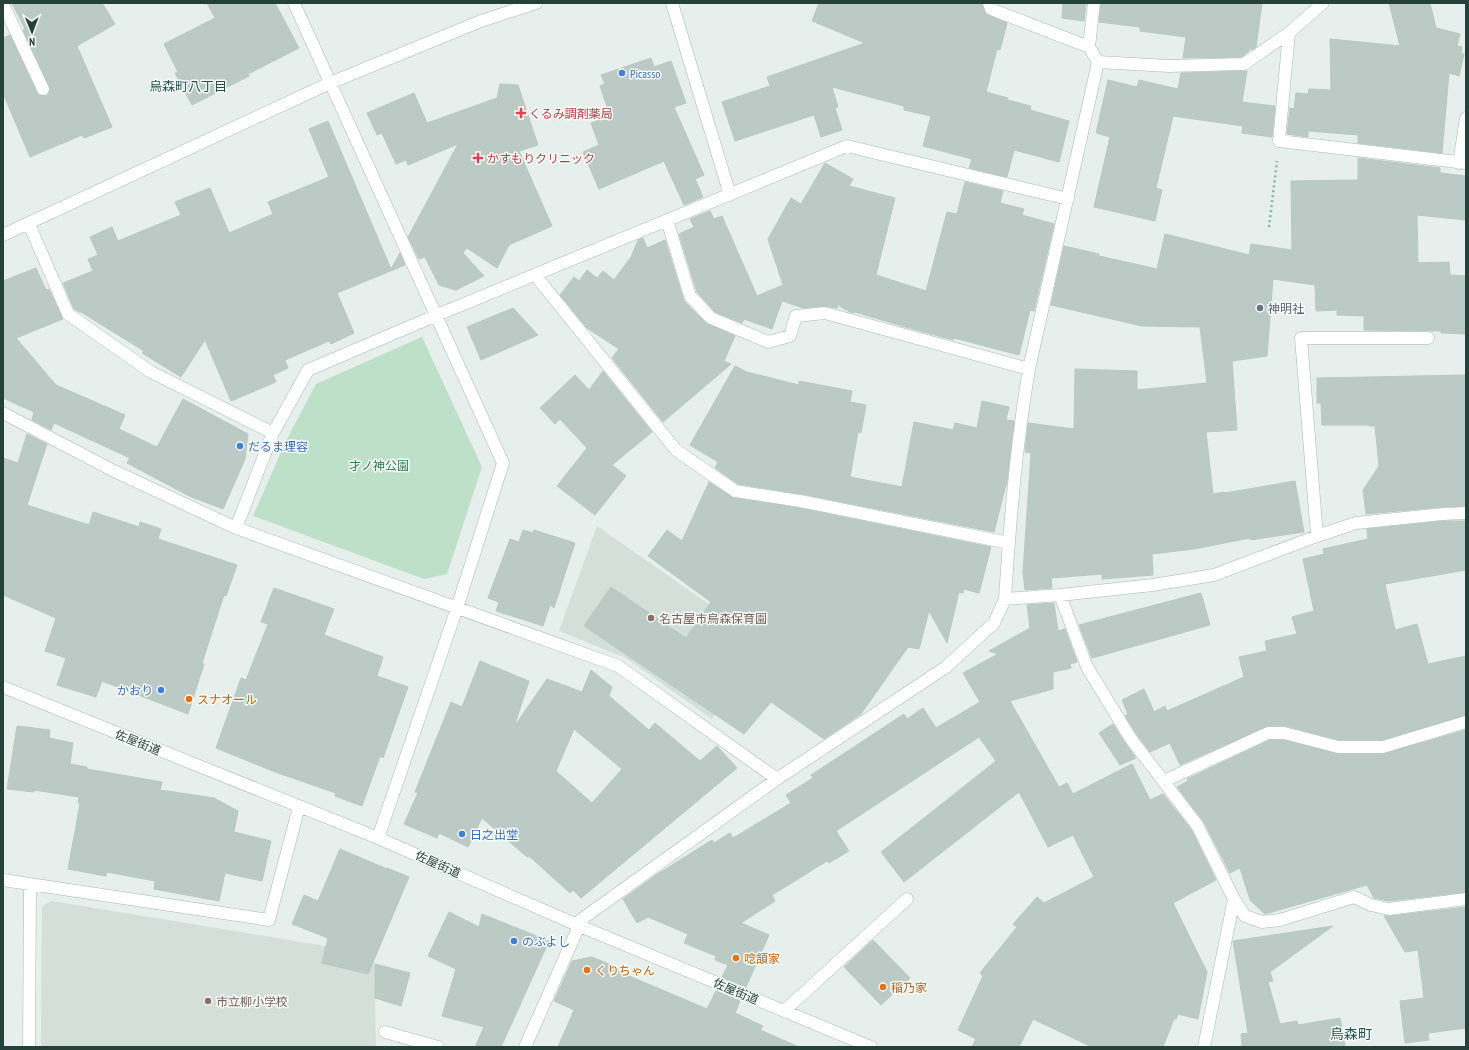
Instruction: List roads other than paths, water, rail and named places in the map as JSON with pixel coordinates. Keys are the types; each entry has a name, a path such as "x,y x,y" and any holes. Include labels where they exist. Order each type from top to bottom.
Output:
{"street":[{"path":"294,3 503,463 457,608 378,838"},
{"path":"3,235 330,83 481,21 536,3"},
{"path":"672,3 730,194"},
{"path":"524,1047 577,925 777,779 946,667 994,623 1005,599 1021,414 1029,369 1098,62 1089,47 991,8 989,3"},
{"path":"1089,47 1094,3"},
{"path":"1098,62 1169,66 1244,64 1289,33 1323,3"},
{"path":"3,4 43,89"},
{"path":"1289,33 1279,140 1463,163 1466,118"},
{"path":"236,528 273,432 308,370 436,315 847,146 1068,199"},
{"path":"667,220 690,296 711,318 768,342 790,336 796,316 825,312 1029,369"},
{"path":"29,224 68,314 151,372 273,432"},
{"path":"535,275 676,450 735,491 800,501 1009,543"},
{"path":"1317,536 1300,338 1428,338"},
{"path":"3,413 114,471 236,528 618,666 777,779"},
{"path":"1005,599 1060,596 1153,586 1214,575 1317,536 1356,523 1466,513"},
{"path":"1060,596 1087,667 1131,739 1197,824 1234,899 1245,916 1262,922 1280,920 1354,897 1371,905 1389,909 1466,899"},
{"name":"佐屋街道","path":"3,687 299,808 378,838 577,925 867,1046"},
{"path":"1164,781 1268,733 1284,733 1338,747 1383,747 1466,722"},
{"path":"3,880 269,920 299,808"},
{"path":"29,1047 30,884"},
{"path":"784,1011 907,899"},
{"path":"1204,1047 1234,899"},
{"path":"385,1032 438,1047"}],"place":[{"name":"Picasso","path":"622,73"},
{"name":"くるみ調剤薬局","path":"521,113"},
{"name":"かすもりクリニック","path":"478,158"},
{"name":"神明社","path":"1260,308"},
{"name":"だるま理容","path":"240,446"},
{"name":"名古屋市烏森保育園","path":"651,618"},
{"name":"かおり","path":"161,690"},
{"name":"スナオール","path":"189,699"},
{"name":"日之出堂","path":"462,834"},
{"name":"のぶよし","path":"514,941"},
{"name":"唸頷家","path":"736,958"},
{"name":"くりちゃん","path":"587,970"},
{"name":"稲乃家","path":"883,987"},
{"name":"市立柳小学校","path":"208,1001"}],"district":[{"name":"烏森町八丁目","path":"188,86"},
{"name":"烏森町","path":"1351,1034"}],"park label":[{"name":"才ノ神公園","path":"379,465"}]}
